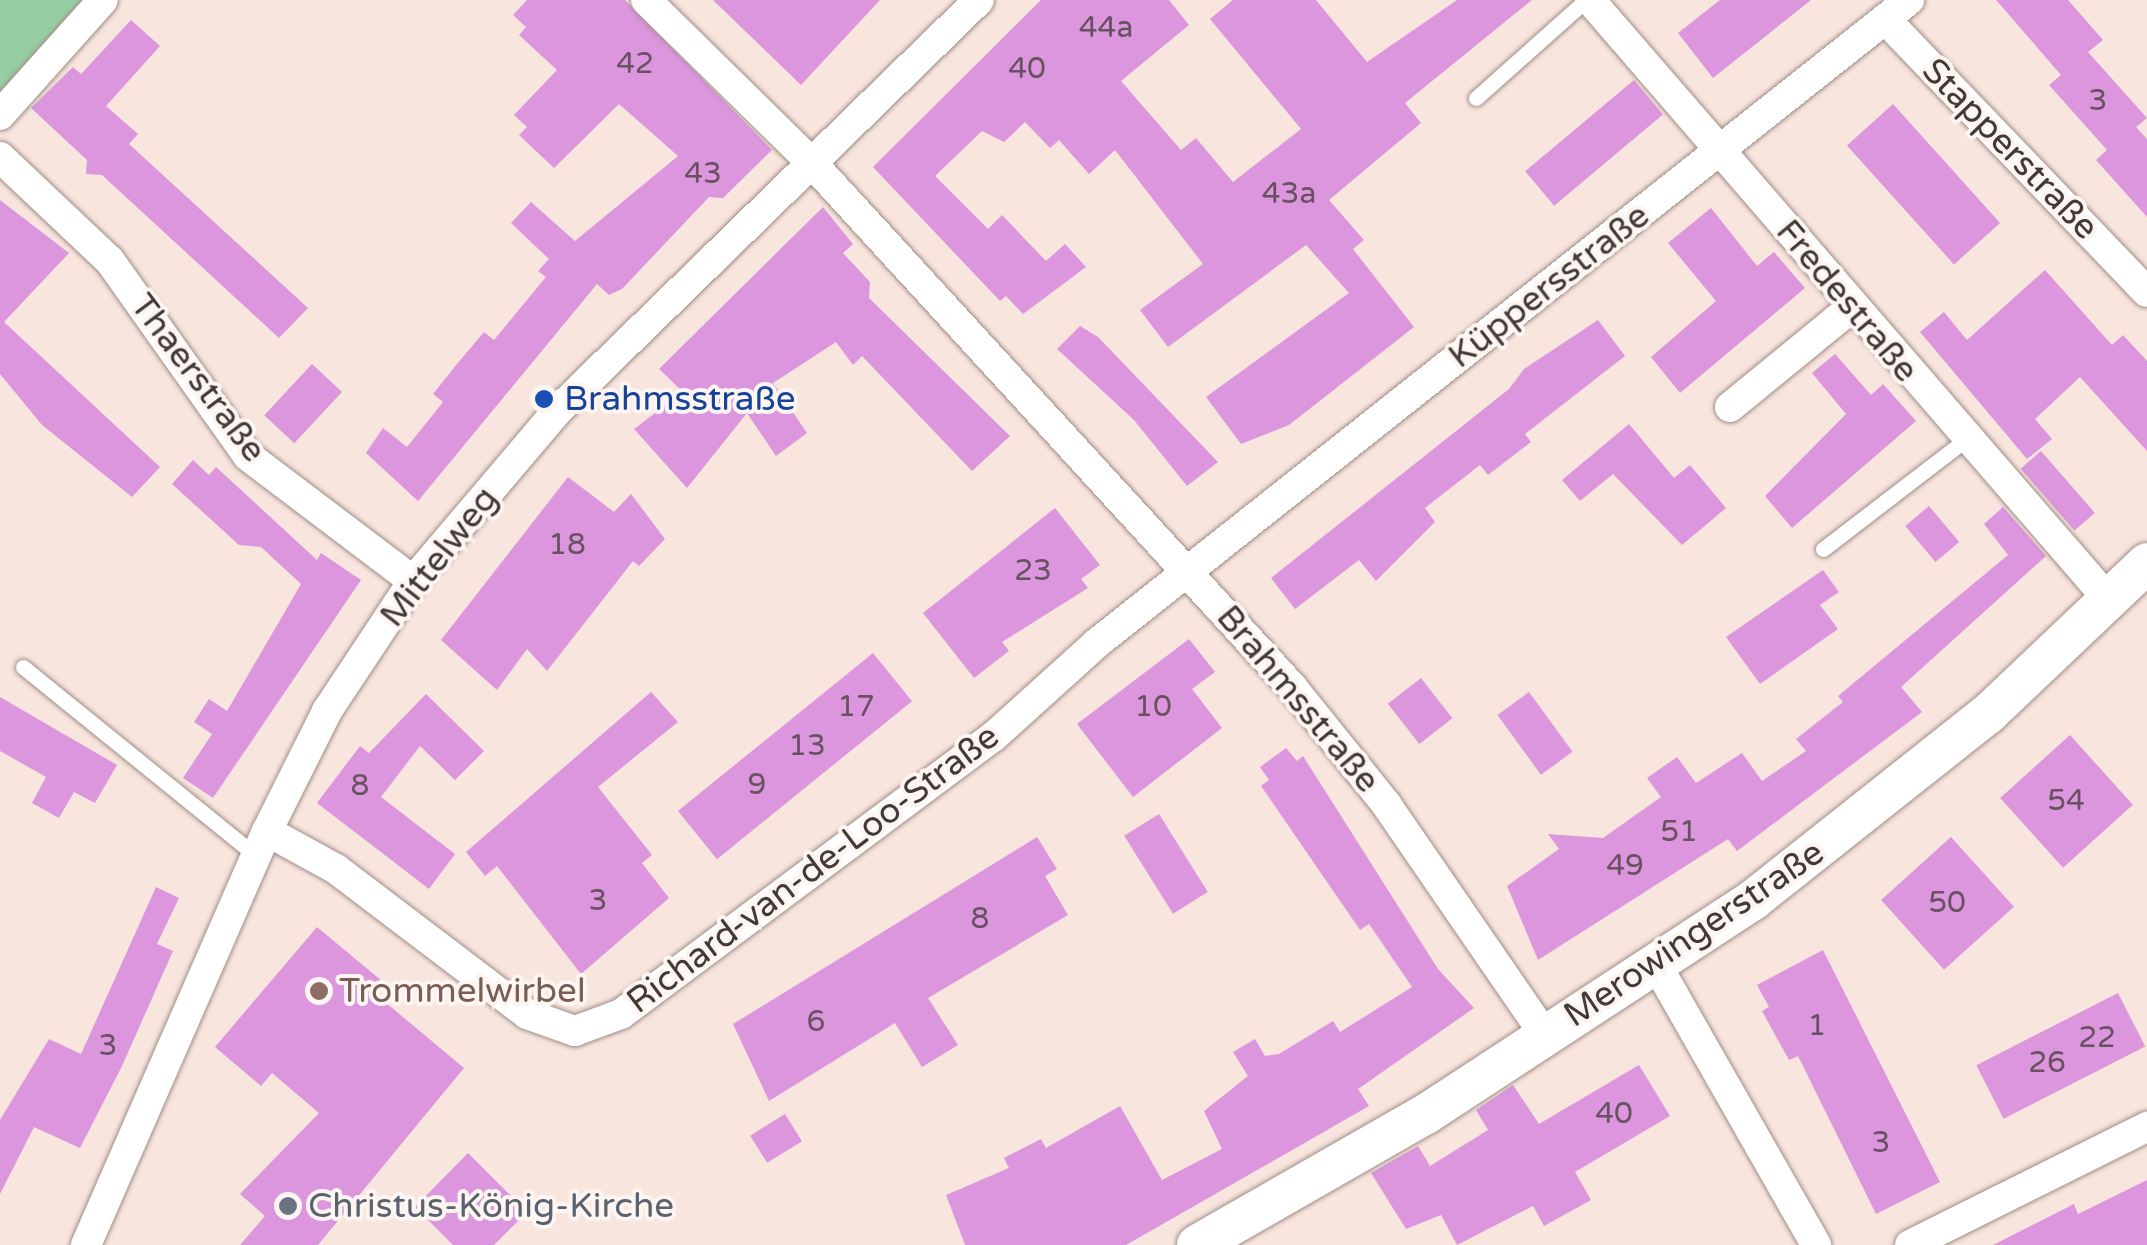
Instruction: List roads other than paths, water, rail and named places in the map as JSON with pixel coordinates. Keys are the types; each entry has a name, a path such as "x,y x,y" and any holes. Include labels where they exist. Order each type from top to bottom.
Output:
{"street":[{"path":"0,115 103,0"},
{"name":"Brahmsstraße","path":"646,0 811,162 1188,570 1386,804 1545,1035"},
{"name":"Mittelweg","path":"86,1245 262,844 327,710 413,581 559,408 979,0"},
{"name":"Fredestraße","path":"1588,0 1721,150 1964,441 2108,599"},
{"name":"Küppersstraße","path":"1188,570 1909,0"},
{"name":"Stapperstraße","path":"1885,20 2143,280"},
{"name":"Thaerstraße","path":"0,157 110,260 248,456 413,581"},
{"path":"1730,406 1852,306"},
{"name":"Merowingerstraße","path":"1215,1241 1656,964 1866,814 2147,563"},
{"name":"Richard-van-de-Loo-Straße","path":"262,844 336,869 527,1014 574,1031 621,1014 740,931 878,814 993,737 1188,570"},
{"path":"1656,964 1816,1245"},
{"path":"1910,1245 2147,1127"}],"lane":[{"path":"1476,98 1588,0"},
{"path":"1823,549 1964,441"},
{"path":"23,667 262,844"}],"place":[{"name":"Brahmsstraße","path":"544,399"},
{"name":"Trommelwirbel","path":"319,991"},
{"name":"Christus-König-Kirche","path":"288,1206"}]}
